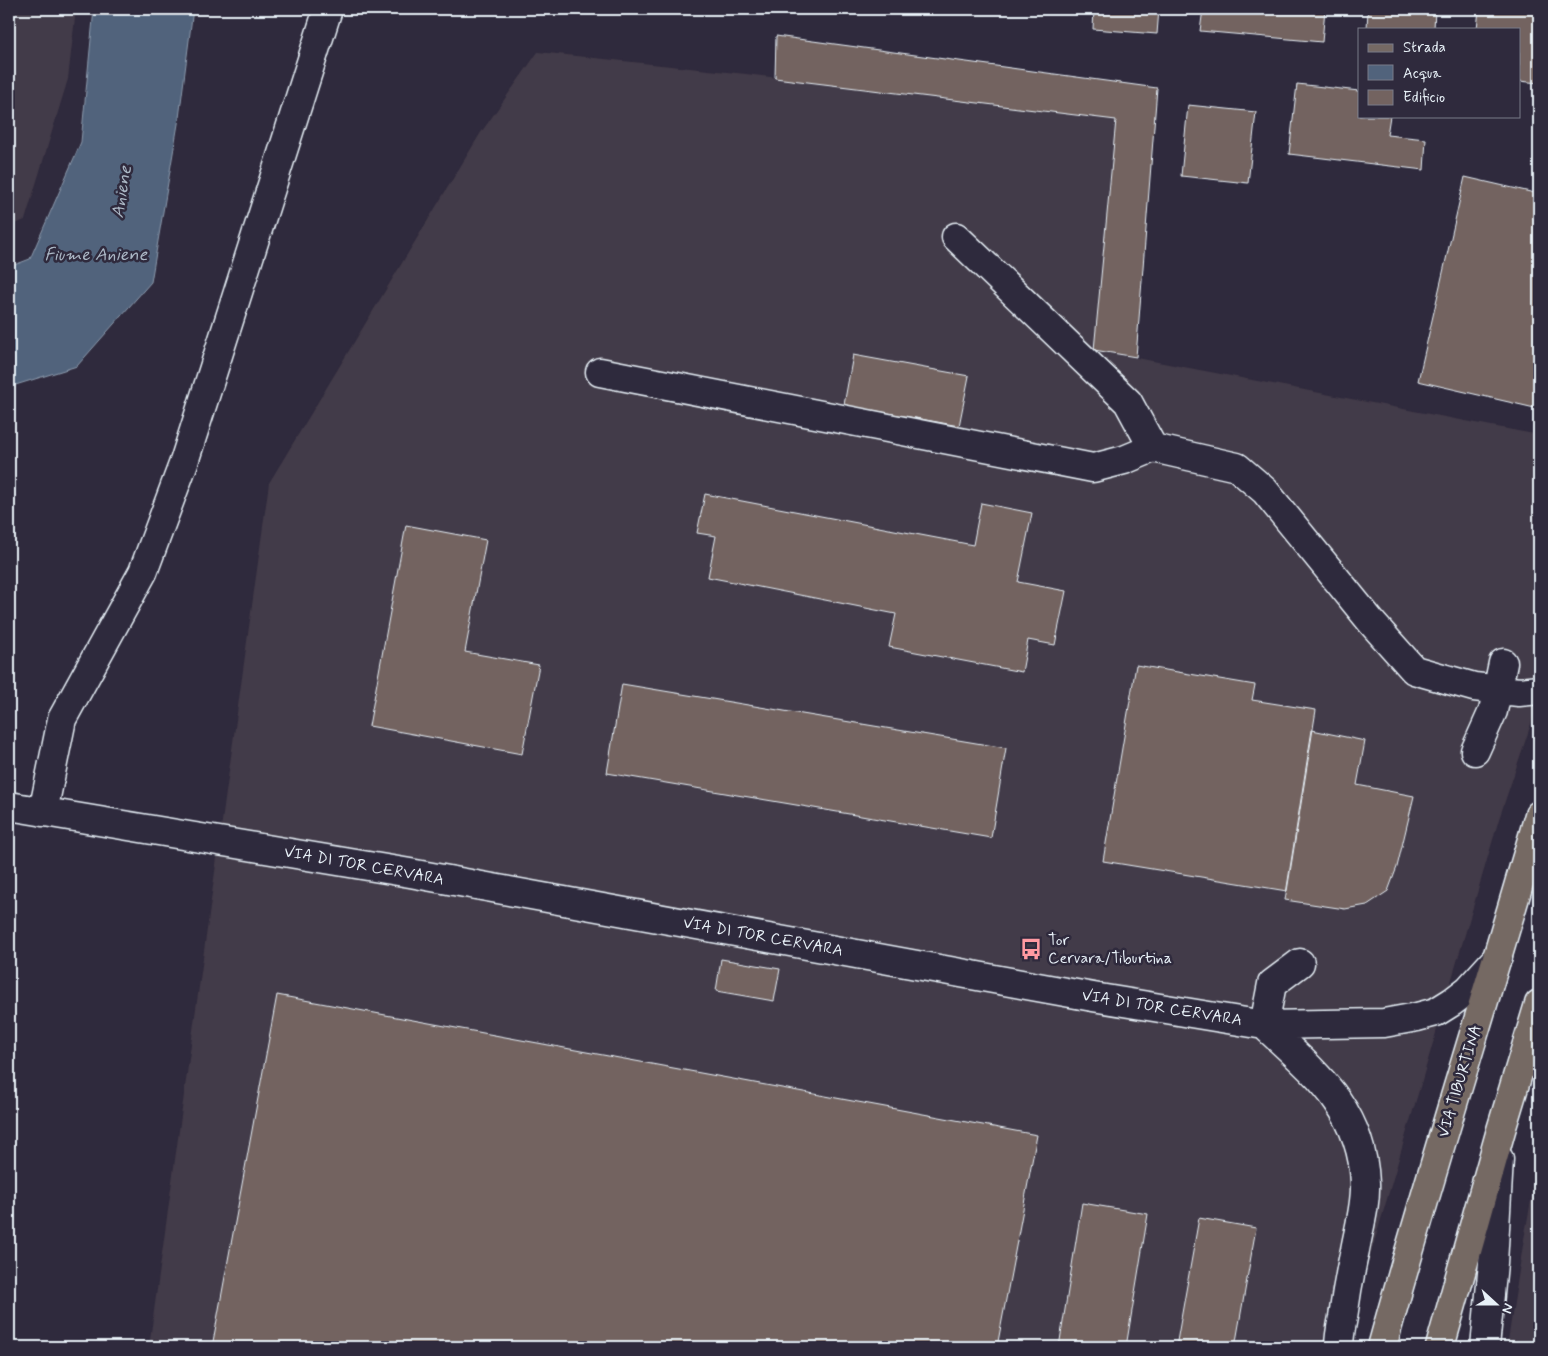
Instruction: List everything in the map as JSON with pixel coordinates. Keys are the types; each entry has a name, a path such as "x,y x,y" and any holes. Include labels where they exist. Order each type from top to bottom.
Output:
{"main road":[{"name":"VIA TIBURTINA","path":"1382,1347 1418,1217 1498,957 1539,815"},
{"path":"1440,1347 1501,1130 1539,1004"}],"street":[{"path":"43,812 62,719 143,572 184,462 328,9"},
{"path":"956,236 1128,402 1153,448"},
{"path":"600,372 1093,468 1124,460 1153,448 1237,467 1265,492 1373,624 1414,670 1474,687 1518,692 1539,690"},
{"path":"1475,751 1493,711 1503,662"},
{"name":"VIA DI TOR CERVARA","path":"9,806 410,873 1093,997 1264,1025 1384,1023 1436,1012 1469,989 1498,957"},
{"path":"1300,963 1272,984 1264,1025 1323,1081 1342,1106 1354,1129 1365,1183 1363,1206 1339,1347"},
{"path":"1484,1347 1501,1130"},
{"path":"1324,1347 1350,1274"}],"shaded area":[{"path":"9,9 76,9 68,79 25,220 9,226"},
{"path":"538,52 746,74 1116,120 1095,350 1539,435 1539,700 1499,819 1369,1260 1339,1347 149,1347 269,483 480,134"},
{"path":"1539,1156 1539,1347 1507,1347 1524,1239"}],"water":[{"name":"Fiume Aniene","path":"94,9 193,9 179,118 151,282 77,366 9,387 9,267 30,259 81,142"}],"building":[{"path":"1094,9 1159,9 1157,34 1093,29"},
{"path":"1203,9 1325,9 1322,42 1200,31"},
{"path":"1368,9 1435,9 1434,28 1367,28"},
{"path":"1479,9 1539,9 1539,83 1520,81 1520,28 1477,28"},
{"path":"776,36 1157,88 1136,357 1094,350 1116,120 775,78"},
{"path":"1297,84 1358,91 1358,118 1390,118 1387,135 1426,139 1424,170 1289,154"},
{"path":"1188,105 1256,112 1248,183 1181,176"},
{"path":"1465,177 1539,194 1539,409 1418,381"},
{"path":"853,355 969,376 959,426 844,405"},
{"path":"705,494 973,545 981,503 1032,513 1018,582 1066,591 1055,645 1028,640 1022,672 889,647 896,614 708,577 716,536 697,533"},
{"path":"406,525 486,540 465,652 539,665 522,754 369,726"},
{"path":"1136,665 1255,685 1252,700 1316,710 1287,891 1103,861"},
{"path":"622,684 1006,748 991,838 607,773"},
{"path":"1312,730 1365,741 1357,785 1414,796 1397,867 1388,891 1367,905 1345,909 1285,900"},
{"path":"721,959 780,969 774,1001 716,991"},
{"path":"277,995 1037,1135 997,1347 212,1347"},
{"path":"1082,1203 1148,1214 1126,1347 1059,1347"},
{"path":"1199,1218 1256,1228 1235,1347 1176,1347"}],"place":[{"name":"Tor Cervara/Tiburtina","path":"1031,949"}],"water label":[{"name":"Aniene","path":"122,192"}]}
